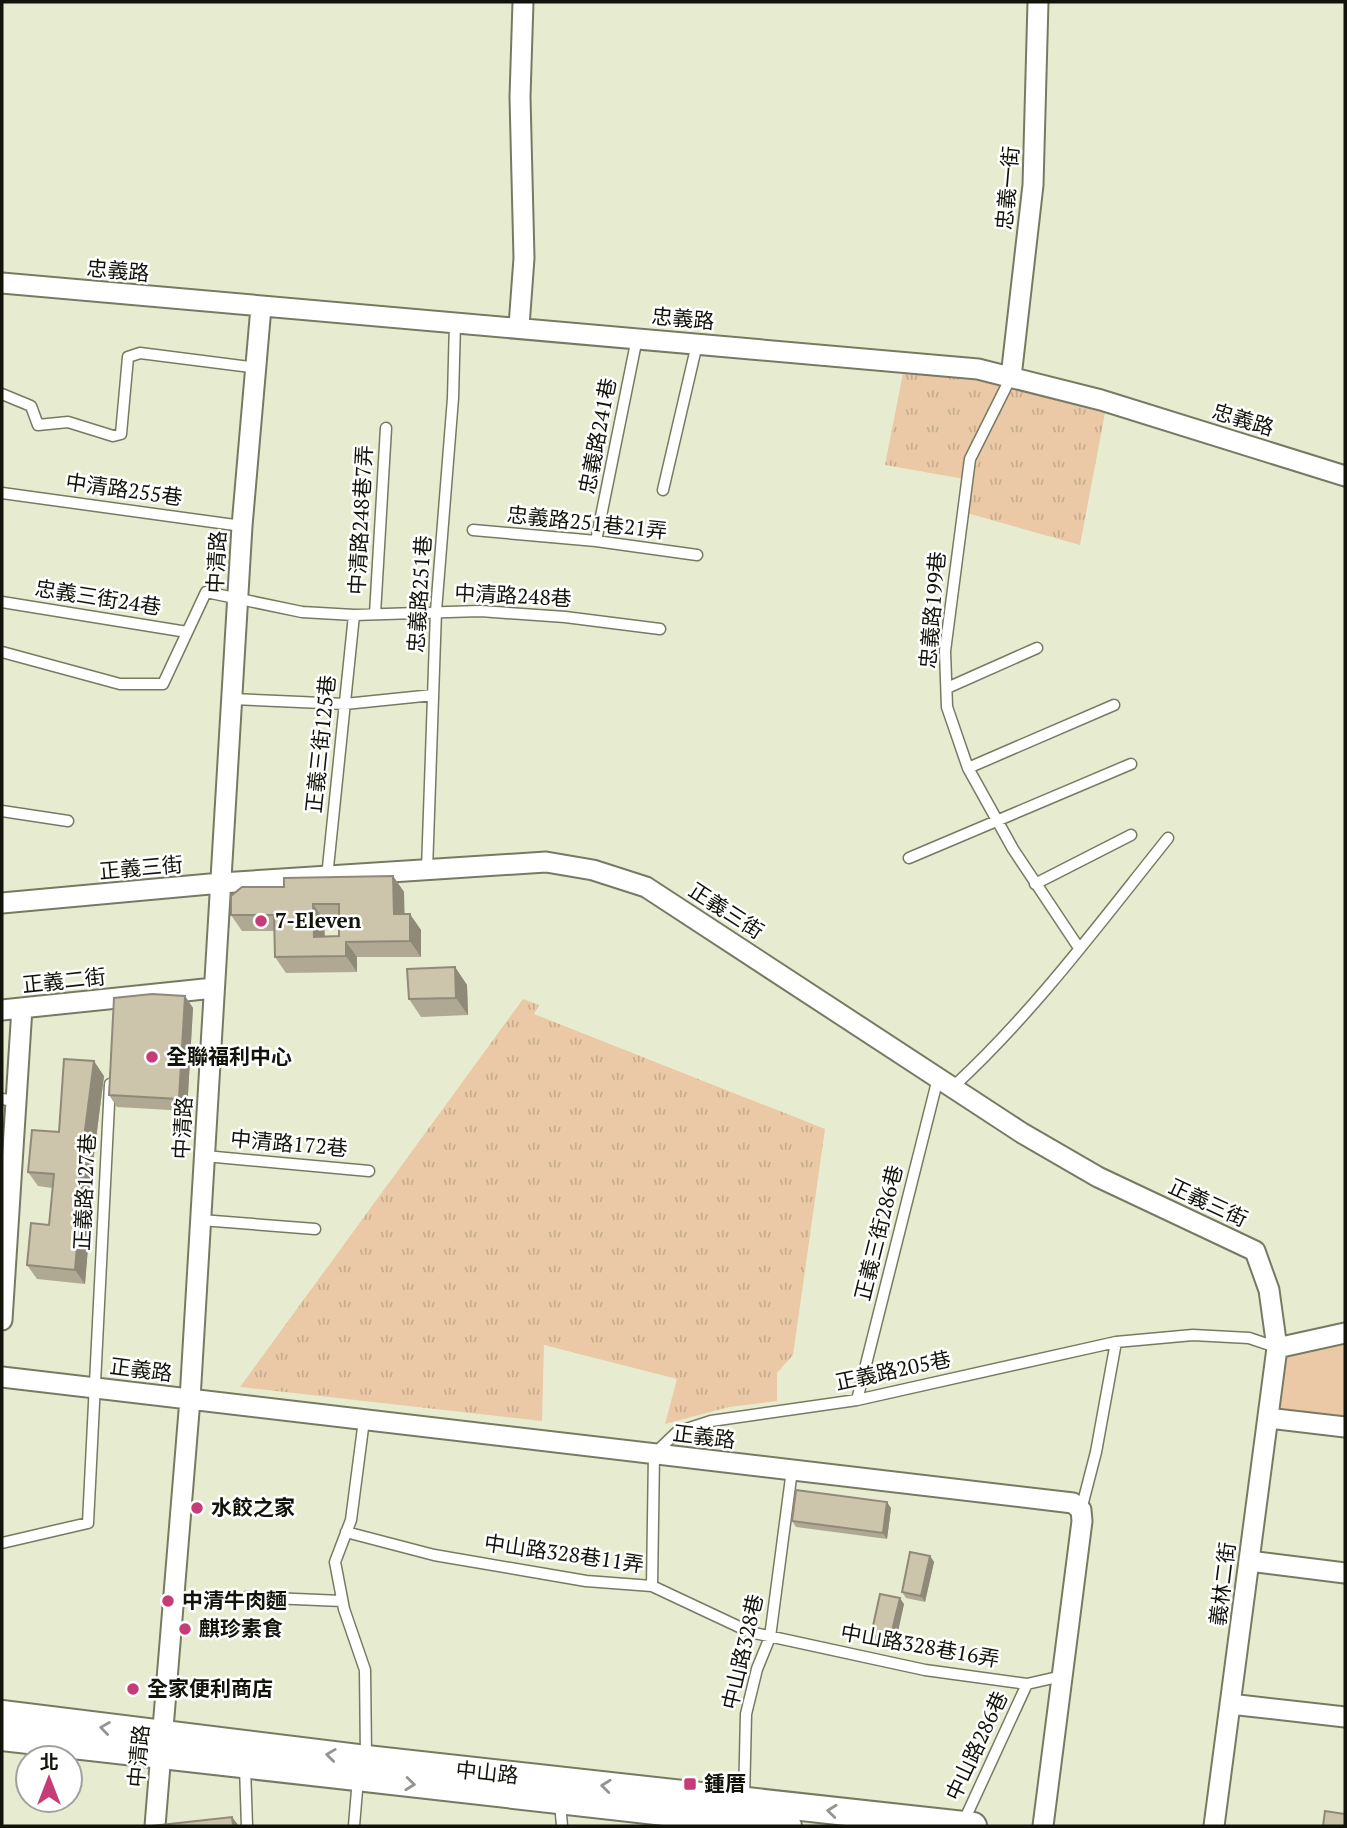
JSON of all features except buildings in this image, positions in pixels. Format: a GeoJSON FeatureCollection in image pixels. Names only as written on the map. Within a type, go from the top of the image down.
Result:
{"type":"FeatureCollection","features":[{"type":"Feature","properties":{"kind":"main road","name":"中山路"},"geometry":{"type":"LineString","coordinates":[[2,1714],[162,1745],[245,1765],[362,1768],[560,1800],[788,1826]]}},
{"type":"Feature","properties":{"kind":"main road","name":"中山路"},"geometry":{"type":"LineString","coordinates":[[2,1737],[162,1745],[362,1768],[744,1802],[967,1826]]}},
{"type":"Feature","properties":{"kind":"street"},"geometry":{"type":"LineString","coordinates":[[519,326],[524,258],[520,97],[523,2]]}},
{"type":"Feature","properties":{"kind":"street","name":"忠義一街"},"geometry":{"type":"LineString","coordinates":[[1012,377],[1032,193],[1038,2]]}},
{"type":"Feature","properties":{"kind":"street","name":"忠義路"},"geometry":{"type":"LineString","coordinates":[[2,283],[261,307],[519,326],[970,368],[1101,400],[1345,476]]}},
{"type":"Feature","properties":{"kind":"street","name":"中清路"},"geometry":{"type":"LineString","coordinates":[[155,1826],[190,1399],[237,600],[261,307]]}},
{"type":"Feature","properties":{"kind":"street","name":"正義三街"},"geometry":{"type":"LineString","coordinates":[[2,903],[221,883],[546,862],[593,870],[646,887],[1022,1133],[1098,1177],[1255,1251],[1269,1290],[1277,1348]]}},
{"type":"Feature","properties":{"kind":"street","name":"正義二街"},"geometry":{"type":"LineString","coordinates":[[2,1010],[114,1006],[214,988]]}},
{"type":"Feature","properties":{"kind":"street"},"geometry":{"type":"LineString","coordinates":[[2,1320],[9,1100],[22,1008]]}},
{"type":"Feature","properties":{"kind":"street"},"geometry":{"type":"LineString","coordinates":[[1277,1348],[1345,1333]]}},
{"type":"Feature","properties":{"kind":"street","name":"義林二街"},"geometry":{"type":"LineString","coordinates":[[1214,1826],[1277,1348]]}},
{"type":"Feature","properties":{"kind":"street","name":"正義路"},"geometry":{"type":"LineString","coordinates":[[2,1377],[1073,1503],[1082,1510]]}},
{"type":"Feature","properties":{"kind":"street"},"geometry":{"type":"LineString","coordinates":[[1268,1418],[1345,1427]]}},
{"type":"Feature","properties":{"kind":"street"},"geometry":{"type":"LineString","coordinates":[[1043,1826],[1082,1510]]}},
{"type":"Feature","properties":{"kind":"street"},"geometry":{"type":"LineString","coordinates":[[1249,1561],[1345,1573]]}},
{"type":"Feature","properties":{"kind":"street"},"geometry":{"type":"LineString","coordinates":[[1230,1704],[1345,1717]]}},
{"type":"Feature","properties":{"kind":"lane","name":"忠義路251巷"},"geometry":{"type":"LineString","coordinates":[[427,870],[436,611],[452,411],[455,321]]}},
{"type":"Feature","properties":{"kind":"lane","name":"忠義路241巷"},"geometry":{"type":"LineString","coordinates":[[596,541],[637,338]]}},
{"type":"Feature","properties":{"kind":"lane"},"geometry":{"type":"LineString","coordinates":[[663,490],[697,344]]}},
{"type":"Feature","properties":{"kind":"lane"},"geometry":{"type":"LineString","coordinates":[[2,394],[31,406],[38,425],[68,422],[113,436],[121,434],[128,358],[140,353],[258,368]]}},
{"type":"Feature","properties":{"kind":"lane","name":"忠義路199巷"},"geometry":{"type":"LineString","coordinates":[[1012,377],[970,458],[944,651],[947,707],[968,768],[1035,884],[1079,948]]}},
{"type":"Feature","properties":{"kind":"lane","name":"中清路248巷7弄"},"geometry":{"type":"LineString","coordinates":[[375,614],[386,428]]}},
{"type":"Feature","properties":{"kind":"lane","name":"中清路255巷"},"geometry":{"type":"LineString","coordinates":[[2,493],[242,526]]}},
{"type":"Feature","properties":{"kind":"lane","name":"忠義路251巷21弄"},"geometry":{"type":"LineString","coordinates":[[473,530],[596,541],[697,555]]}},
{"type":"Feature","properties":{"kind":"lane","name":"中清路248巷"},"geometry":{"type":"LineString","coordinates":[[187,632],[206,592],[302,612],[354,615],[480,611],[565,617],[660,629]]}},
{"type":"Feature","properties":{"kind":"lane","name":"忠義三街24巷"},"geometry":{"type":"LineString","coordinates":[[2,602],[187,632]]}},
{"type":"Feature","properties":{"kind":"lane","name":"正義三街125巷"},"geometry":{"type":"LineString","coordinates":[[327,877],[354,615]]}},
{"type":"Feature","properties":{"kind":"lane"},"geometry":{"type":"LineString","coordinates":[[2,652],[120,684],[163,684],[187,632]]}},
{"type":"Feature","properties":{"kind":"lane"},"geometry":{"type":"LineString","coordinates":[[947,688],[1037,648]]}},
{"type":"Feature","properties":{"kind":"lane"},"geometry":{"type":"LineString","coordinates":[[232,699],[345,704],[433,695]]}},
{"type":"Feature","properties":{"kind":"lane"},"geometry":{"type":"LineString","coordinates":[[968,768],[1114,705]]}},
{"type":"Feature","properties":{"kind":"lane"},"geometry":{"type":"LineString","coordinates":[[909,858],[1131,764]]}},
{"type":"Feature","properties":{"kind":"lane"},"geometry":{"type":"LineString","coordinates":[[2,811],[68,821]]}},
{"type":"Feature","properties":{"kind":"lane"},"geometry":{"type":"LineString","coordinates":[[1035,884],[1131,835]]}},
{"type":"Feature","properties":{"kind":"lane"},"geometry":{"type":"LineString","coordinates":[[946,1081],[1003,1041],[1070,964],[1079,948],[1168,838]]}},
{"type":"Feature","properties":{"kind":"lane","name":"正義路127巷"},"geometry":{"type":"LineString","coordinates":[[2,1543],[88,1523],[111,1069]]}},
{"type":"Feature","properties":{"kind":"lane","name":"正義三街286巷"},"geometry":{"type":"LineString","coordinates":[[857,1400],[946,1081]]}},
{"type":"Feature","properties":{"kind":"lane","name":"中清路172巷"},"geometry":{"type":"LineString","coordinates":[[205,1156],[369,1171]]}},
{"type":"Feature","properties":{"kind":"lane"},"geometry":{"type":"LineString","coordinates":[[201,1220],[315,1229]]}},
{"type":"Feature","properties":{"kind":"lane","name":"正義路205巷"},"geometry":{"type":"LineString","coordinates":[[654,1454],[677,1432],[711,1421],[857,1400],[1116,1342],[1192,1335],[1249,1339],[1277,1348]]}},
{"type":"Feature","properties":{"kind":"lane"},"geometry":{"type":"LineString","coordinates":[[1082,1510],[1096,1452],[1116,1342]]}},
{"type":"Feature","properties":{"kind":"lane"},"geometry":{"type":"LineString","coordinates":[[354,1826],[362,1768],[365,1670],[342,1601],[335,1562],[351,1520],[364,1420]]}},
{"type":"Feature","properties":{"kind":"lane"},"geometry":{"type":"LineString","coordinates":[[652,1586],[654,1454]]}},
{"type":"Feature","properties":{"kind":"lane","name":"中山路328巷"},"geometry":{"type":"LineString","coordinates":[[744,1802],[746,1714],[757,1669],[770,1637],[792,1470]]}},
{"type":"Feature","properties":{"kind":"lane","name":"中山路328巷11弄"},"geometry":{"type":"LineString","coordinates":[[346,1532],[448,1557],[586,1581],[652,1586],[750,1632],[770,1637]]}},
{"type":"Feature","properties":{"kind":"lane"},"geometry":{"type":"LineString","coordinates":[[246,1597],[342,1601]]}},
{"type":"Feature","properties":{"kind":"lane","name":"中山路328巷16弄"},"geometry":{"type":"LineString","coordinates":[[770,1637],[926,1670],[1027,1684],[1062,1676]]}},
{"type":"Feature","properties":{"kind":"lane","name":"中山路286巷"},"geometry":{"type":"LineString","coordinates":[[967,1826],[1027,1684]]}},
{"type":"Feature","properties":{"kind":"lane"},"geometry":{"type":"LineString","coordinates":[[245,1765],[247,1826]]}},
{"type":"Feature","properties":{"kind":"lane"},"geometry":{"type":"LineString","coordinates":[[560,1800],[562,1826]]}},
{"type":"Feature","properties":{"kind":"green space"},"geometry":{"type":"Polygon","coordinates":[[[904,368],[1009,386],[1105,413],[1080,545],[967,513],[970,480],[885,465],[904,368]]]}},
{"type":"Feature","properties":{"kind":"green space"},"geometry":{"type":"Polygon","coordinates":[[[523,999],[539,1005],[534,1014],[825,1129],[793,1355],[777,1373],[777,1401],[729,1407],[665,1424],[677,1379],[544,1345],[542,1421],[240,1387],[523,999]]]}},
{"type":"Feature","properties":{"kind":"green space"},"geometry":{"type":"Polygon","coordinates":[[[1345,1333],[1345,1427],[1268,1418],[1277,1348],[1345,1333]]]}},
{"type":"Feature","properties":{"kind":"place","name":"7-Eleven"},"geometry":{"type":"Point","coordinates":[261,921]}},
{"type":"Feature","properties":{"kind":"place","name":"全聯福利中心"},"geometry":{"type":"Point","coordinates":[152,1057]}},
{"type":"Feature","properties":{"kind":"place","name":"水餃之家"},"geometry":{"type":"Point","coordinates":[197,1508]}},
{"type":"Feature","properties":{"kind":"place","name":"中清牛肉麵"},"geometry":{"type":"Point","coordinates":[168,1601]}},
{"type":"Feature","properties":{"kind":"place","name":"麒珍素食"},"geometry":{"type":"Point","coordinates":[185,1629]}},
{"type":"Feature","properties":{"kind":"place","name":"全家便利商店"},"geometry":{"type":"Point","coordinates":[133,1689]}},
{"type":"Feature","properties":{"kind":"place","name":"鍾厝"},"geometry":{"type":"Point","coordinates":[690,1784]}}]}
